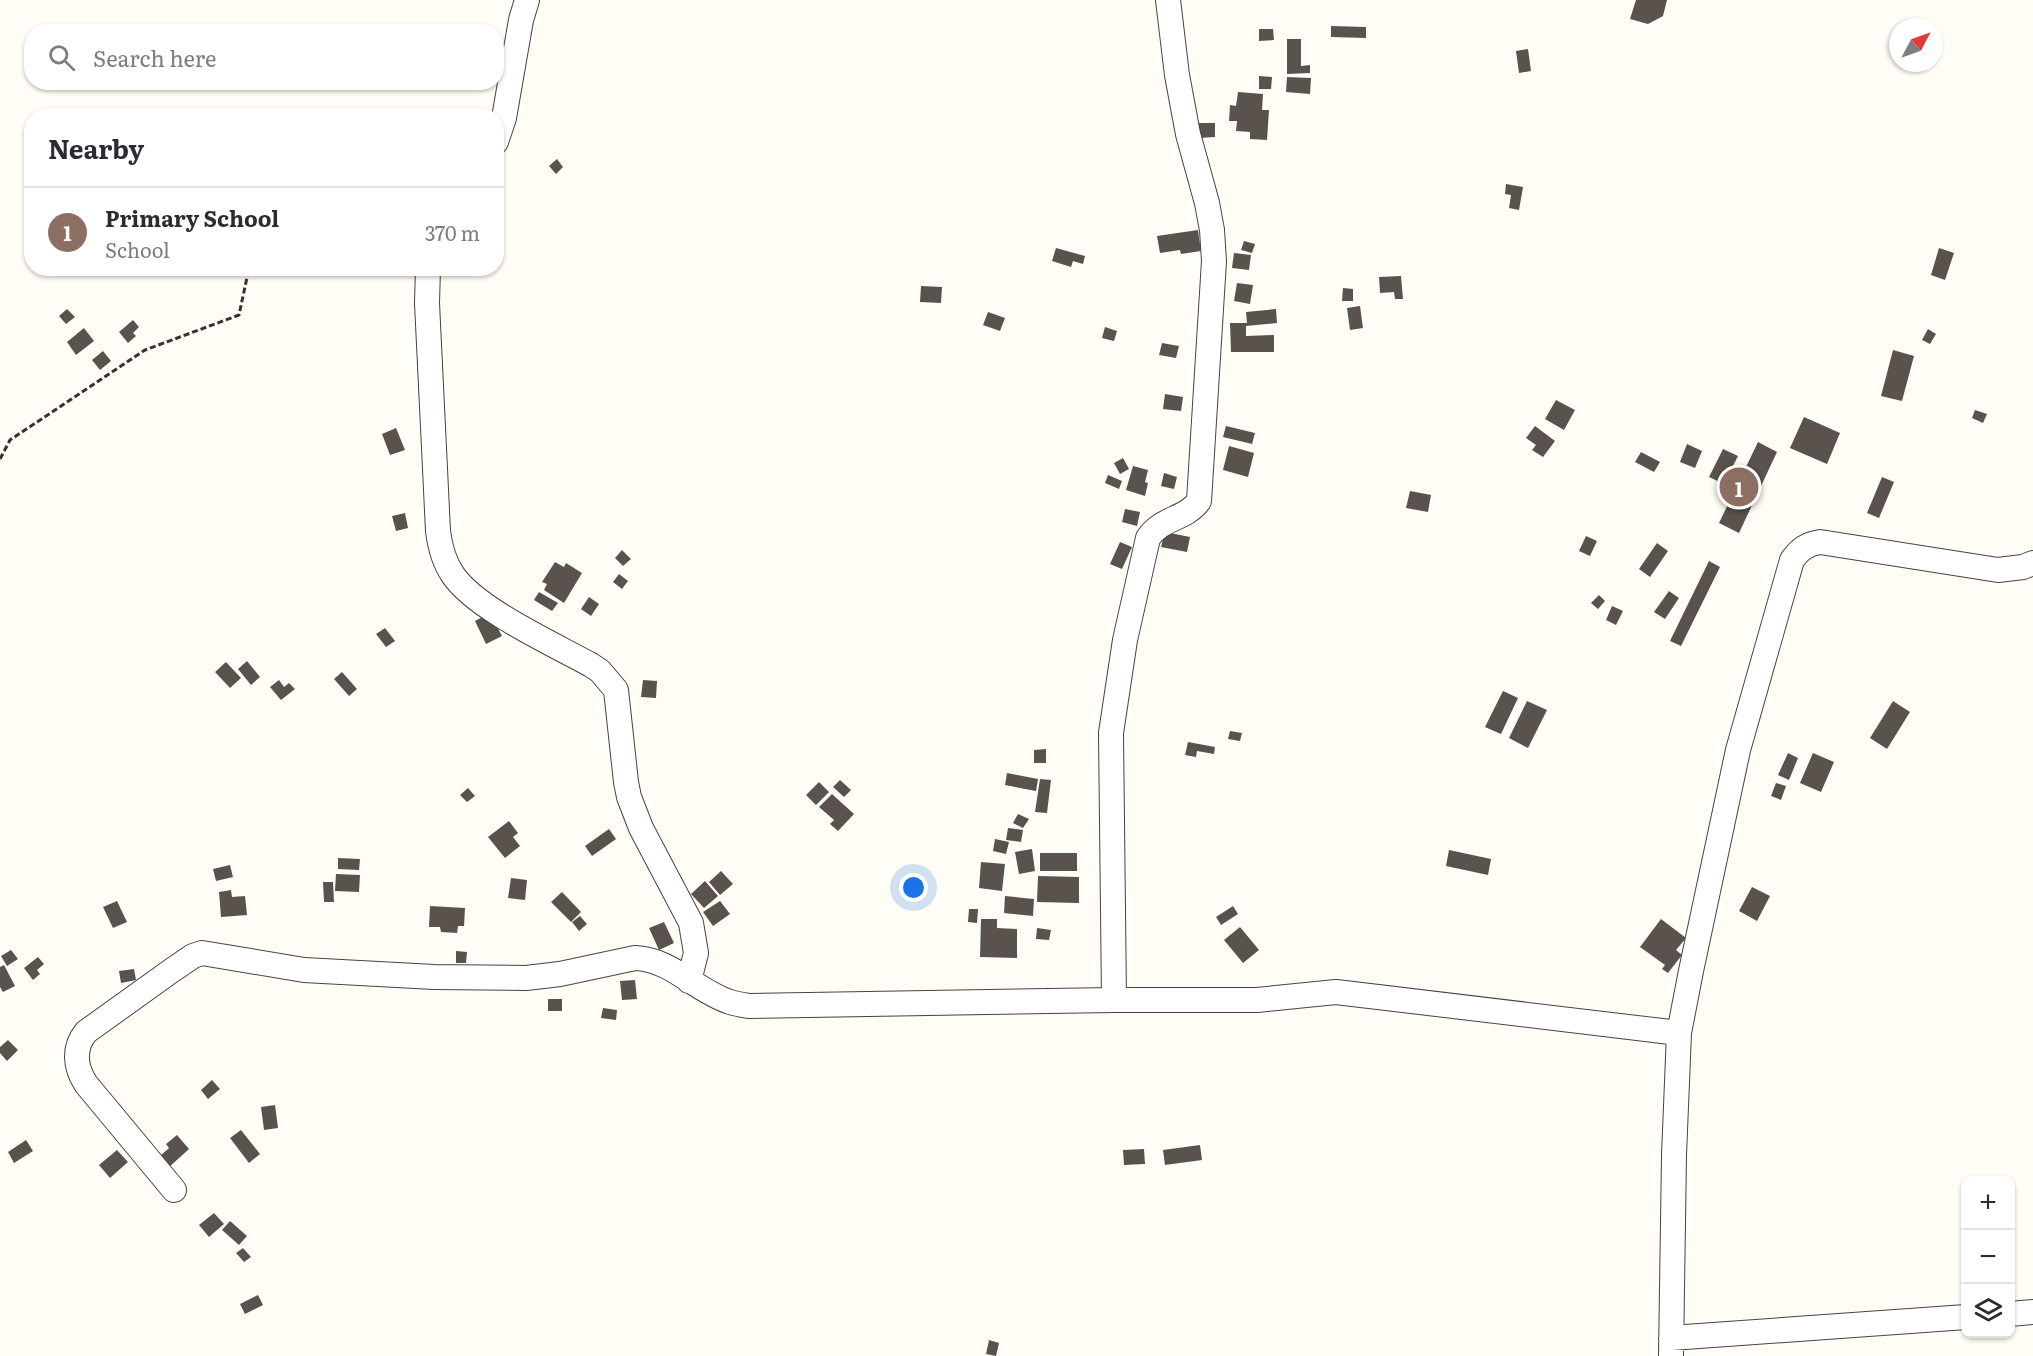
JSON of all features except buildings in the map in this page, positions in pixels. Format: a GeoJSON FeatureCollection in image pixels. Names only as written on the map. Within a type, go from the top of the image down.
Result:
{"type":"FeatureCollection","features":[{"type":"Feature","properties":{"kind":"street"},"geometry":{"type":"LineString","coordinates":[[504,118],[521,20],[527,0]]}},
{"type":"Feature","properties":{"kind":"street"},"geometry":{"type":"LineString","coordinates":[[1114,1000],[1113,719],[1125,640],[1148,538],[1154,529],[1186,513],[1198,501],[1213,273],[1212,230],[1188,134],[1177,75],[1168,0]]}},
{"type":"Feature","properties":{"kind":"street"},"geometry":{"type":"LineString","coordinates":[[428,276],[427,303],[438,531],[445,560],[462,586],[477,598],[496,612],[591,665],[600,671],[616,690],[629,797],[641,828],[684,907],[696,943],[695,961],[689,981]]}},
{"type":"Feature","properties":{"kind":"street"},"geometry":{"type":"LineString","coordinates":[[1961,1317],[1671,1347],[1674,1155],[1680,1033],[1738,750],[1792,560],[1809,544],[1820,542],[1998,570],[2023,567],[2033,563]]}},
{"type":"Feature","properties":{"kind":"street"},"geometry":{"type":"LineString","coordinates":[[174,1190],[86,1084],[78,1068],[76,1049],[86,1032],[193,956],[201,953],[304,970],[434,977],[526,978],[560,974],[635,958],[647,958],[661,963],[729,1002],[749,1006],[1257,1000],[1336,992],[1680,1033]]}},
{"type":"Feature","properties":{"kind":"street"},"geometry":{"type":"LineString","coordinates":[[2015,1314],[2033,1312]]}},
{"type":"Feature","properties":{"kind":"path"},"geometry":{"type":"LineString","coordinates":[[0,459],[10,440],[145,350],[239,315],[247,276]]}},
{"type":"Feature","properties":{"kind":"place","name":"Primary School"},"geometry":{"type":"Point","coordinates":[1739,487]}}]}
